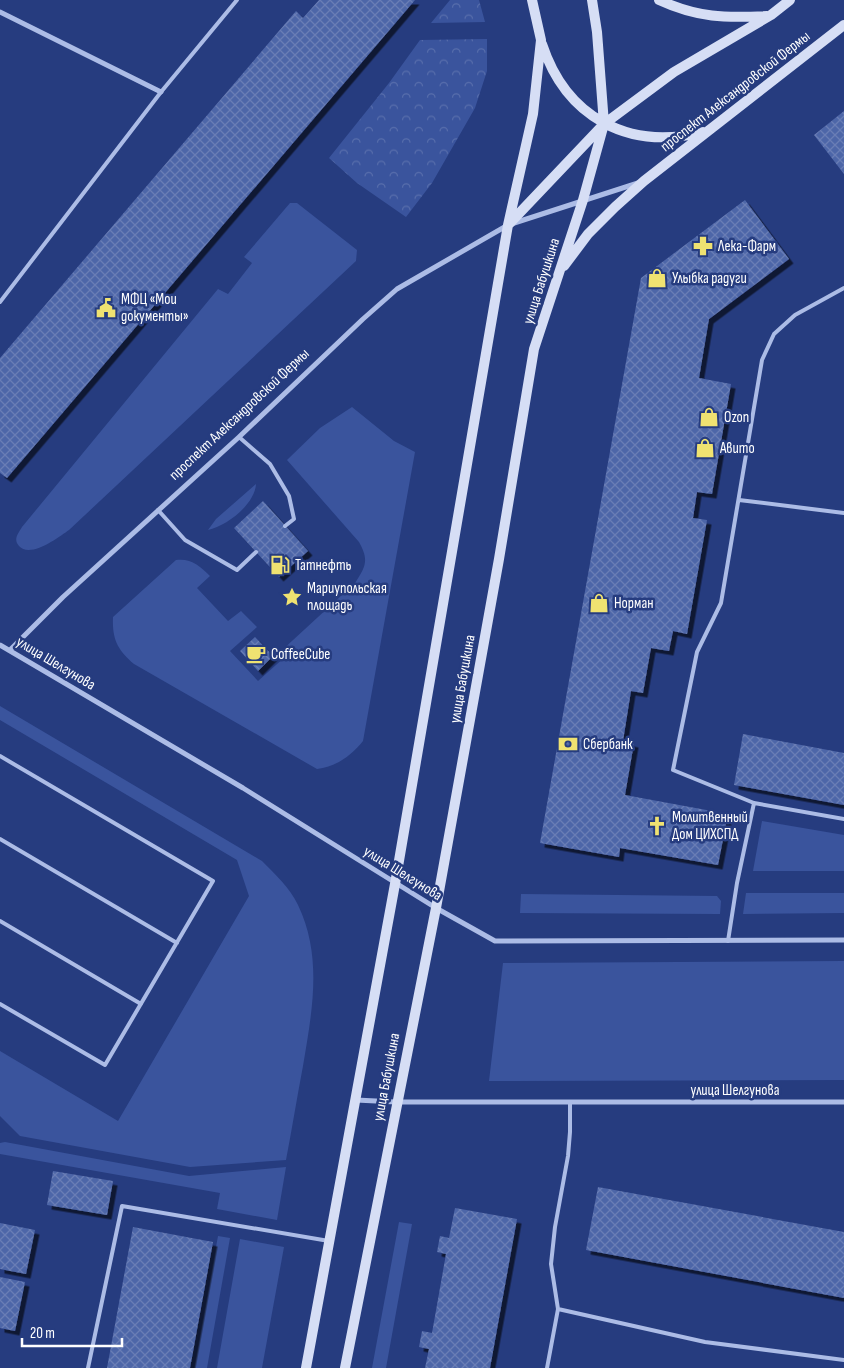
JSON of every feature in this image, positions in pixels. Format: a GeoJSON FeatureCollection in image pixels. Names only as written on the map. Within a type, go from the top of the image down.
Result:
{"type":"FeatureCollection","features":[{"type":"Feature","properties":{"kind":"main road","name":"улица Бабушкина"},"geometry":{"type":"LineString","coordinates":[[306,1368],[396,884],[508,225],[533,114],[541,40],[532,0]]}},
{"type":"Feature","properties":{"kind":"main road","name":"улица Бабушкина"},"geometry":{"type":"LineString","coordinates":[[346,1368],[396,1102],[436,908],[534,349],[584,200],[604,124],[597,32],[592,0]]}},
{"type":"Feature","properties":{"kind":"main road"},"geometry":{"type":"LineString","coordinates":[[659,0],[706,16],[731,18],[771,15]]}},
{"type":"Feature","properties":{"kind":"main road","name":"проспект Александровской Фермы"},"geometry":{"type":"LineString","coordinates":[[508,225],[604,124],[674,72],[771,15],[790,0]]}},
{"type":"Feature","properties":{"kind":"main road","name":"проспект Александровской Фермы"},"geometry":{"type":"LineString","coordinates":[[558,275],[588,234],[644,181],[844,25]]}},
{"type":"Feature","properties":{"kind":"main road"},"geometry":{"type":"LineString","coordinates":[[541,40],[546,56],[562,86],[573,99],[604,124],[640,135],[657,137],[691,135],[708,131]]}},
{"type":"Feature","properties":{"kind":"street"},"geometry":{"type":"LineString","coordinates":[[0,12],[161,92]]}},
{"type":"Feature","properties":{"kind":"street","name":"проспект Александровской Фермы"},"geometry":{"type":"LineString","coordinates":[[10,650],[63,597],[239,437],[397,289],[508,225],[644,181]]}},
{"type":"Feature","properties":{"kind":"street","name":"улица Шелгунова"},"geometry":{"type":"LineString","coordinates":[[0,645],[243,788],[323,836],[396,884],[495,941],[844,940]]}},
{"type":"Feature","properties":{"kind":"street","name":"улица Шелгунова"},"geometry":{"type":"LineString","coordinates":[[356,1100],[570,1103],[844,1102]]}},
{"type":"Feature","properties":{"kind":"lane"},"geometry":{"type":"LineString","coordinates":[[0,302],[161,92],[237,0]]}},
{"type":"Feature","properties":{"kind":"lane"},"geometry":{"type":"LineString","coordinates":[[844,288],[795,316],[774,334],[762,360],[721,604],[697,652],[673,770],[754,802],[844,819]]}},
{"type":"Feature","properties":{"kind":"lane"},"geometry":{"type":"LineString","coordinates":[[239,437],[270,464],[289,496],[294,519],[285,526]]}},
{"type":"Feature","properties":{"kind":"lane"},"geometry":{"type":"LineString","coordinates":[[738,500],[844,513]]}},
{"type":"Feature","properties":{"kind":"lane"},"geometry":{"type":"LineString","coordinates":[[158,510],[185,540],[237,570],[256,552]]}},
{"type":"Feature","properties":{"kind":"lane"},"geometry":{"type":"LineString","coordinates":[[0,756],[213,881],[105,1065],[0,1004]]}},
{"type":"Feature","properties":{"kind":"lane"},"geometry":{"type":"LineString","coordinates":[[728,941],[736,883],[754,802]]}},
{"type":"Feature","properties":{"kind":"lane"},"geometry":{"type":"LineString","coordinates":[[0,839],[177,942]]}},
{"type":"Feature","properties":{"kind":"lane"},"geometry":{"type":"LineString","coordinates":[[0,921],[141,1004]]}},
{"type":"Feature","properties":{"kind":"lane"},"geometry":{"type":"LineString","coordinates":[[547,1368],[558,1309],[551,1264],[555,1227],[568,1156],[570,1103]]}},
{"type":"Feature","properties":{"kind":"lane"},"geometry":{"type":"LineString","coordinates":[[88,1368],[122,1206],[329,1241]]}},
{"type":"Feature","properties":{"kind":"lane"},"geometry":{"type":"LineString","coordinates":[[558,1309],[706,1342],[844,1360]]}},
{"type":"Feature","properties":{"kind":"green space"},"geometry":{"type":"Polygon","coordinates":[[[450,0],[479,0],[485,22],[431,23],[450,0]]]}},
{"type":"Feature","properties":{"kind":"green space"},"geometry":{"type":"Polygon","coordinates":[[[487,39],[487,71],[475,108],[432,183],[406,217],[357,183],[329,158],[389,83],[420,40],[487,39]]]}},
{"type":"Feature","properties":{"kind":"green space"},"geometry":{"type":"Polygon","coordinates":[[[290,203],[297,203],[357,250],[356,261],[69,530],[44,546],[30,550],[19,546],[16,539],[22,527],[218,289],[228,294],[252,263],[244,257],[290,203]]]}},
{"type":"Feature","properties":{"kind":"green space"},"geometry":{"type":"Polygon","coordinates":[[[352,407],[394,441],[415,452],[363,741],[343,760],[331,766],[317,769],[134,664],[117,644],[113,617],[176,560],[191,562],[199,566],[210,576],[197,588],[228,621],[241,611],[257,627],[230,651],[258,681],[285,657],[280,652],[355,583],[364,567],[365,558],[359,542],[287,460],[320,428],[352,407]]]}},
{"type":"Feature","properties":{"kind":"green space"},"geometry":{"type":"Polygon","coordinates":[[[256,484],[251,499],[239,513],[223,524],[208,530],[216,519],[256,484]]]}},
{"type":"Feature","properties":{"kind":"green space"},"geometry":{"type":"Polygon","coordinates":[[[0,706],[262,861],[295,899],[306,925],[311,944],[313,985],[306,1046],[286,1160],[190,1167],[20,1136],[0,1116],[0,1051],[118,1121],[249,896],[237,860],[0,720],[0,706]]]}},
{"type":"Feature","properties":{"kind":"green space"},"geometry":{"type":"Polygon","coordinates":[[[762,821],[844,835],[844,871],[753,871],[762,821]]]}},
{"type":"Feature","properties":{"kind":"green space"},"geometry":{"type":"Polygon","coordinates":[[[746,893],[844,893],[844,913],[743,914],[746,893]]]}},
{"type":"Feature","properties":{"kind":"green space"},"geometry":{"type":"Polygon","coordinates":[[[521,894],[717,896],[721,901],[720,914],[520,913],[521,894]]]}},
{"type":"Feature","properties":{"kind":"green space"},"geometry":{"type":"Polygon","coordinates":[[[844,961],[844,1080],[489,1081],[503,963],[844,961]]]}},
{"type":"Feature","properties":{"kind":"green space"},"geometry":{"type":"Polygon","coordinates":[[[5,1142],[189,1176],[286,1167],[277,1220],[217,1209],[220,1193],[0,1154],[0,1143],[5,1142]]]}},
{"type":"Feature","properties":{"kind":"green space"},"geometry":{"type":"Polygon","coordinates":[[[399,1222],[412,1224],[386,1368],[372,1368],[399,1222]]]}},
{"type":"Feature","properties":{"kind":"green space"},"geometry":{"type":"Polygon","coordinates":[[[218,1236],[230,1238],[207,1368],[194,1368],[218,1236]]]}},
{"type":"Feature","properties":{"kind":"green space"},"geometry":{"type":"Polygon","coordinates":[[[240,1239],[284,1247],[262,1368],[217,1368],[240,1239]]]}},
{"type":"Feature","properties":{"kind":"building"},"geometry":{"type":"Polygon","coordinates":[[[319,0],[415,0],[7,478],[0,473],[0,358],[296,11],[303,18],[319,0]]]}},
{"type":"Feature","properties":{"kind":"building"},"geometry":{"type":"Polygon","coordinates":[[[844,111],[844,174],[814,135],[844,111]]]}},
{"type":"Feature","properties":{"kind":"building"},"geometry":{"type":"Polygon","coordinates":[[[745,200],[789,259],[709,319],[699,378],[731,384],[712,494],[697,492],[693,518],[707,520],[687,634],[673,631],[669,651],[651,648],[643,693],[631,691],[623,741],[634,743],[625,795],[728,814],[718,865],[620,848],[619,857],[540,843],[641,278],[745,200]]]}},
{"type":"Feature","properties":{"kind":"building"},"geometry":{"type":"Polygon","coordinates":[[[263,501],[308,551],[279,577],[234,528],[263,501]]]}},
{"type":"Feature","properties":{"kind":"building","name":"CoffeeCube"},"geometry":{"type":"Polygon","coordinates":[[[255,637],[273,656],[258,671],[240,651],[255,637]]]}},
{"type":"Feature","properties":{"kind":"building"},"geometry":{"type":"Polygon","coordinates":[[[743,734],[844,753],[844,805],[734,785],[743,734]]]}},
{"type":"Feature","properties":{"kind":"building"},"geometry":{"type":"Polygon","coordinates":[[[53,1171],[113,1181],[107,1215],[47,1205],[53,1171]]]}},
{"type":"Feature","properties":{"kind":"building"},"geometry":{"type":"Polygon","coordinates":[[[598,1187],[844,1232],[844,1298],[586,1250],[598,1187]]]}},
{"type":"Feature","properties":{"kind":"building"},"geometry":{"type":"Polygon","coordinates":[[[455,1208],[517,1219],[490,1368],[425,1368],[429,1349],[419,1347],[422,1331],[432,1333],[446,1254],[437,1252],[440,1236],[449,1238],[455,1208]]]}},
{"type":"Feature","properties":{"kind":"building"},"geometry":{"type":"Polygon","coordinates":[[[0,1223],[35,1230],[26,1274],[0,1269],[0,1223]]]}},
{"type":"Feature","properties":{"kind":"building"},"geometry":{"type":"Polygon","coordinates":[[[133,1227],[213,1242],[190,1368],[107,1368],[133,1227]]]}},
{"type":"Feature","properties":{"kind":"building"},"geometry":{"type":"Polygon","coordinates":[[[0,1277],[25,1282],[15,1331],[0,1328],[0,1277]]]}},
{"type":"Feature","properties":{"kind":"place","name":"Лека-Фарм"},"geometry":{"type":"Point","coordinates":[703,246]}},
{"type":"Feature","properties":{"kind":"place","name":"Улыбка радуги"},"geometry":{"type":"Point","coordinates":[657,278]}},
{"type":"Feature","properties":{"kind":"place","name":"МФЦ «Мои документы»"},"geometry":{"type":"Point","coordinates":[106,308]}},
{"type":"Feature","properties":{"kind":"place","name":"Ozon"},"geometry":{"type":"Point","coordinates":[709,417]}},
{"type":"Feature","properties":{"kind":"place","name":"Авито"},"geometry":{"type":"Point","coordinates":[705,448]}},
{"type":"Feature","properties":{"kind":"place","name":"Татнефть"},"geometry":{"type":"Point","coordinates":[280,565]}},
{"type":"Feature","properties":{"kind":"place","name":"Мариупольская площадь"},"geometry":{"type":"Point","coordinates":[292,597]}},
{"type":"Feature","properties":{"kind":"place","name":"Норман"},"geometry":{"type":"Point","coordinates":[599,603]}},
{"type":"Feature","properties":{"kind":"place","name":"CoffeeCube"},"geometry":{"type":"Point","coordinates":[256,654]}},
{"type":"Feature","properties":{"kind":"place","name":"Сбербанк"},"geometry":{"type":"Point","coordinates":[568,744]}},
{"type":"Feature","properties":{"kind":"place","name":"Молитвенный Дом ЦИХСПД"},"geometry":{"type":"Point","coordinates":[657,826]}}]}
